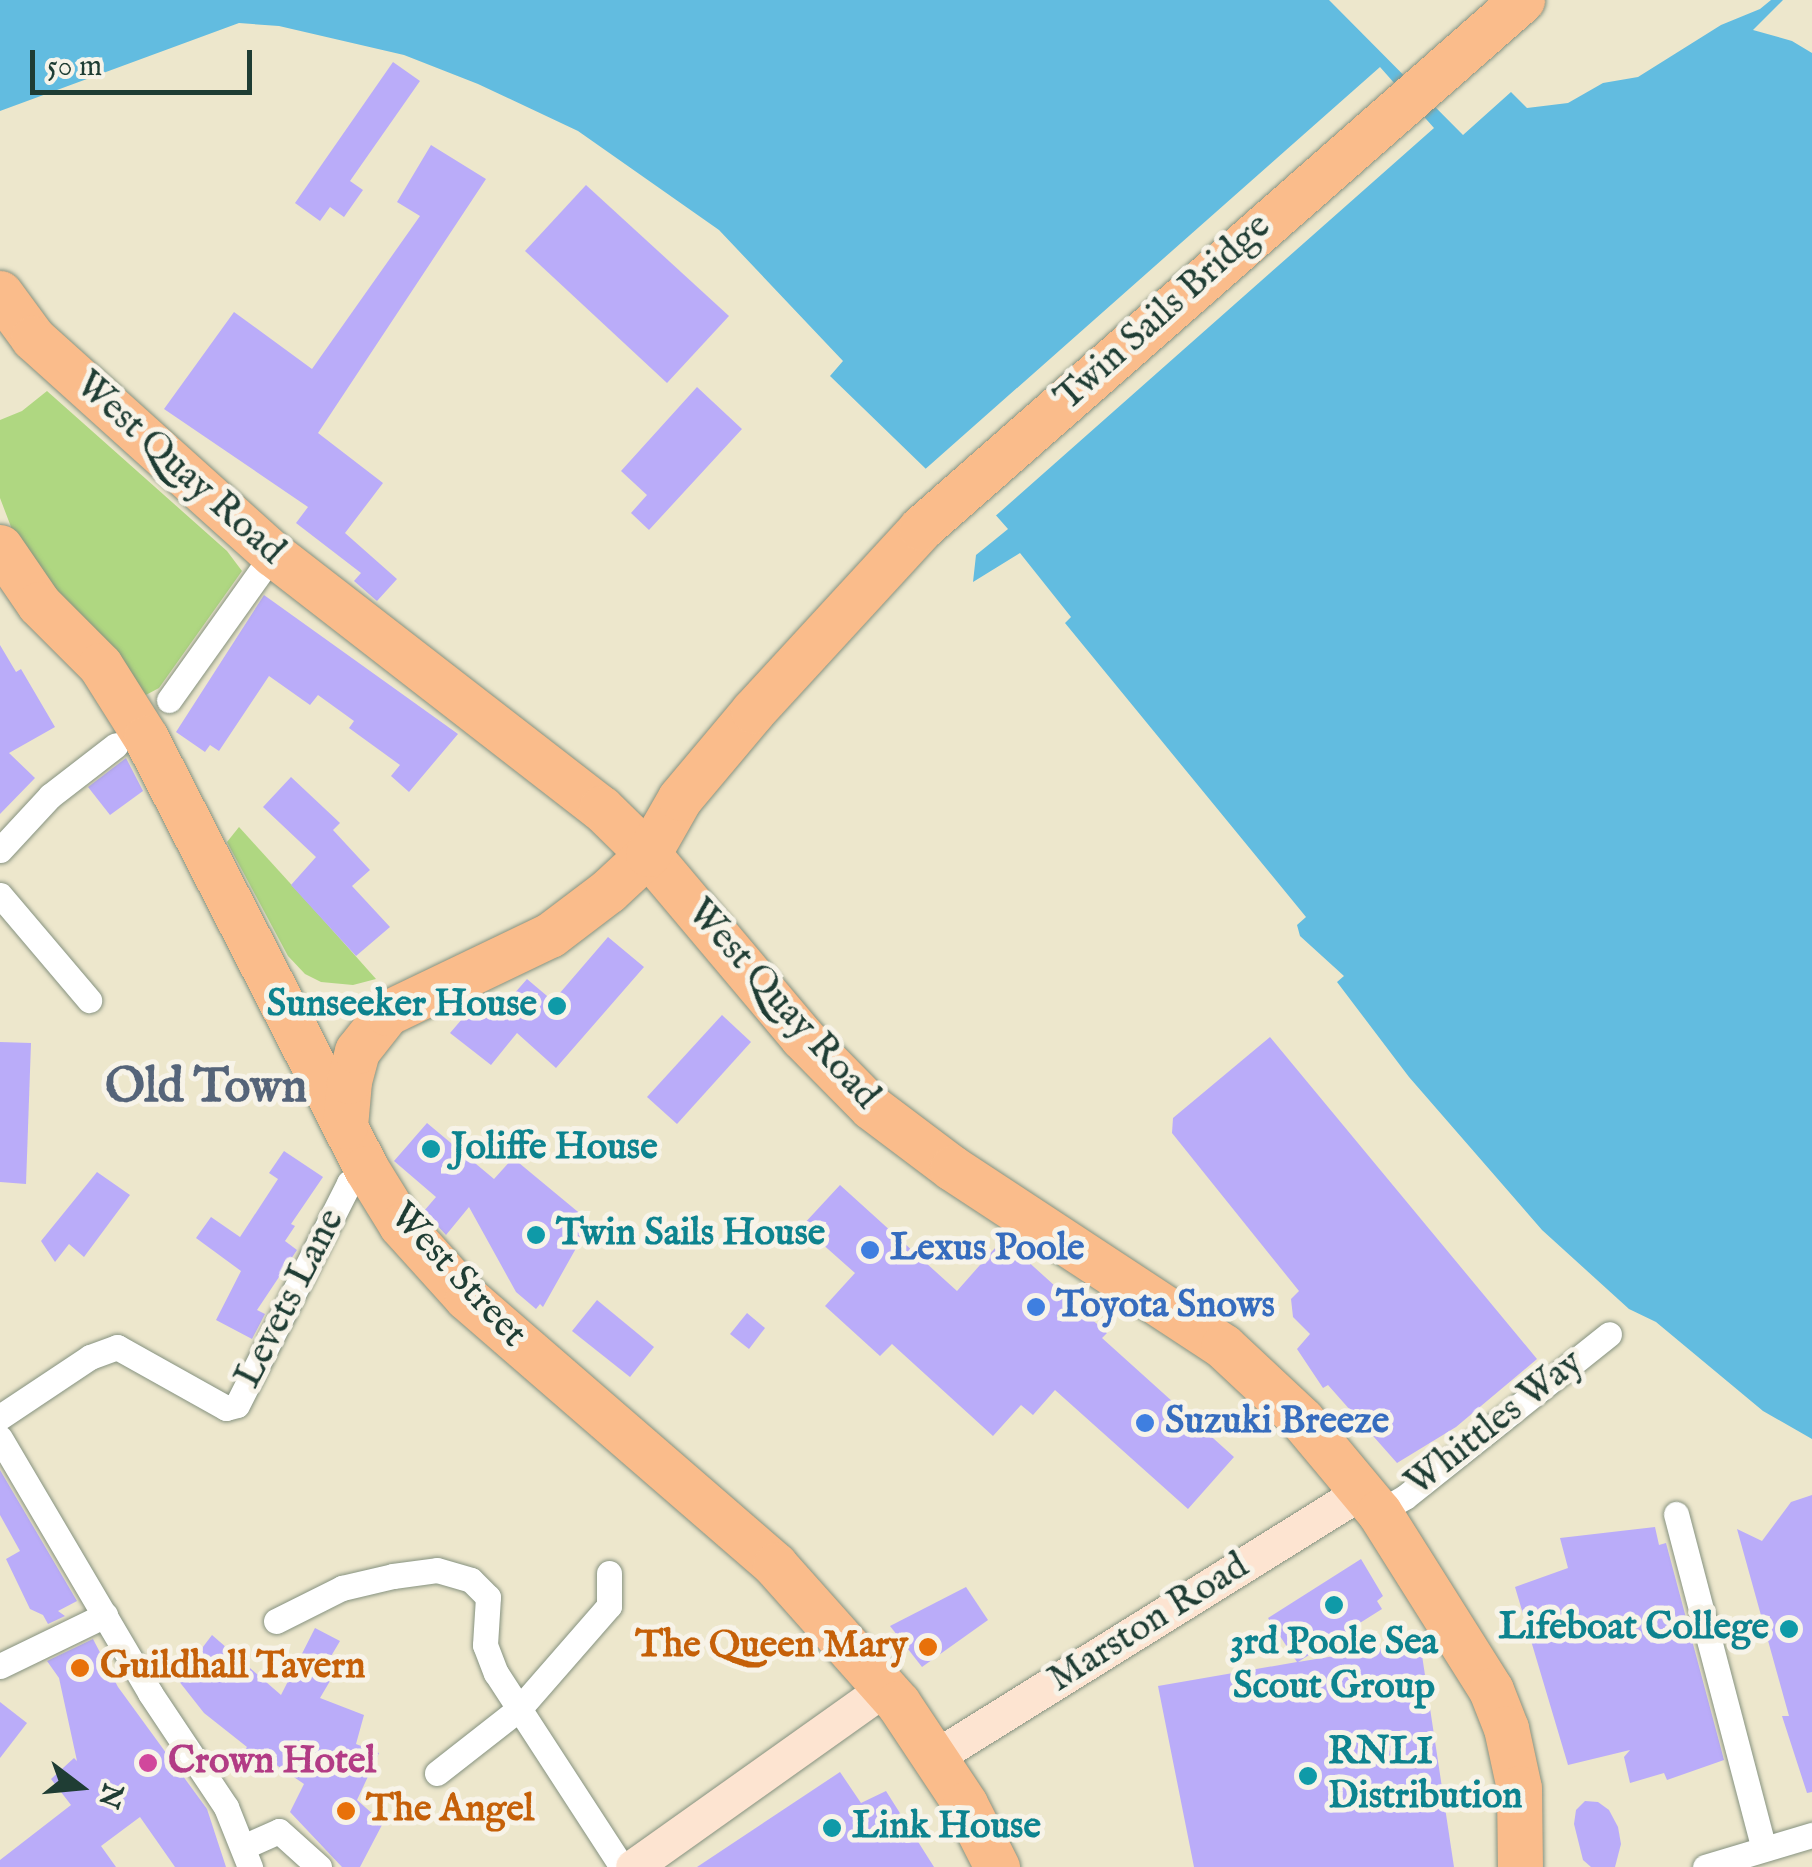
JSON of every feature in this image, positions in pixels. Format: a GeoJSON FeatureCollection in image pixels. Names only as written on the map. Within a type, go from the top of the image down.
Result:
{"type":"FeatureCollection","features":[{"type":"Feature","properties":{"kind":"highway","name":"Twin Sails Bridge"},"geometry":{"type":"LineString","coordinates":[[648,854],[680,798],[704,768],[920,528],[1522,0]]}},
{"type":"Feature","properties":{"kind":"highway","name":"West Quay Road"},"geometry":{"type":"LineString","coordinates":[[8,316],[273,554],[544,762],[648,854],[802,1037],[872,1107],[952,1168],[1223,1346],[1302,1420],[1371,1501],[1462,1637],[1491,1690],[1506,1728],[1519,1788],[1520,1867]]}},
{"type":"Feature","properties":{"kind":"highway","name":"West Street"},"geometry":{"type":"LineString","coordinates":[[0,547],[38,604],[100,665],[146,738],[366,1168],[402,1225],[466,1298],[775,1565],[885,1688],[935,1756],[997,1867]]}},
{"type":"Feature","properties":{"kind":"highway"},"geometry":{"type":"LineString","coordinates":[[345,1126],[349,1081],[358,1051],[387,1013],[550,935],[648,854]]}},
{"type":"Feature","properties":{"kind":"street"},"geometry":{"type":"LineString","coordinates":[[169,700],[273,554]]}},
{"type":"Feature","properties":{"kind":"street"},"geometry":{"type":"LineString","coordinates":[[0,850],[50,796],[116,745]]}},
{"type":"Feature","properties":{"kind":"street"},"geometry":{"type":"LineString","coordinates":[[0,895],[89,1000]]}},
{"type":"Feature","properties":{"kind":"street","name":"Levets Lane"},"geometry":{"type":"LineString","coordinates":[[0,1418],[90,1357],[117,1346],[142,1356],[226,1408],[238,1405],[349,1183],[366,1168]]}},
{"type":"Feature","properties":{"kind":"street","name":"Whittles Way"},"geometry":{"type":"LineString","coordinates":[[1371,1501],[1405,1496],[1609,1334]]}},
{"type":"Feature","properties":{"kind":"street"},"geometry":{"type":"LineString","coordinates":[[0,1438],[226,1807],[247,1857],[279,1831],[320,1867]]}},
{"type":"Feature","properties":{"kind":"street","name":"Marston Road"},"geometry":{"type":"LineString","coordinates":[[935,1756],[1371,1501]]}},
{"type":"Feature","properties":{"kind":"street"},"geometry":{"type":"LineString","coordinates":[[1676,1514],[1764,1849]]}},
{"type":"Feature","properties":{"kind":"street"},"geometry":{"type":"LineString","coordinates":[[276,1621],[342,1588],[411,1572],[456,1572],[488,1597],[485,1645],[496,1674],[622,1867]]}},
{"type":"Feature","properties":{"kind":"street"},"geometry":{"type":"LineString","coordinates":[[436,1772],[519,1709],[610,1606],[608,1573]]}},
{"type":"Feature","properties":{"kind":"street"},"geometry":{"type":"LineString","coordinates":[[0,1666],[105,1615]]}},
{"type":"Feature","properties":{"kind":"street"},"geometry":{"type":"LineString","coordinates":[[634,1867],[885,1688]]}},
{"type":"Feature","properties":{"kind":"street"},"geometry":{"type":"LineString","coordinates":[[1705,1867],[1812,1834]]}},
{"type":"Feature","properties":{"kind":"green space"},"geometry":{"type":"Polygon","coordinates":[[[47,391],[227,551],[242,571],[159,688],[144,696],[51,595],[16,540],[0,498],[0,420],[22,411],[47,391]]]}},
{"type":"Feature","properties":{"kind":"green space"},"geometry":{"type":"Polygon","coordinates":[[[239,827],[376,979],[353,985],[321,982],[305,974],[288,956],[227,842],[239,827]]]}},
{"type":"Feature","properties":{"kind":"water"},"geometry":{"type":"Polygon","coordinates":[[[0,0],[1329,0],[1463,135],[1511,92],[1527,108],[1568,103],[1603,83],[1638,77],[1721,25],[1760,9],[1771,0],[1783,0],[1753,30],[1792,41],[1812,53],[1812,1439],[1763,1411],[1656,1322],[1629,1309],[1542,1230],[1409,1077],[1337,982],[1344,976],[1300,936],[1297,925],[1306,917],[1065,623],[1071,617],[1020,553],[973,582],[976,555],[1008,529],[949,462],[926,469],[830,376],[843,361],[719,230],[578,131],[478,84],[404,55],[279,26],[239,23],[0,111],[0,0]]]}},
{"type":"Feature","properties":{"kind":"pier"},"geometry":{"type":"Polygon","coordinates":[[[1380,67],[1434,128],[992,519],[947,468],[922,472],[1380,67]]]}},
{"type":"Feature","properties":{"kind":"building"},"geometry":{"type":"Polygon","coordinates":[[[393,62],[420,81],[350,181],[363,190],[344,217],[330,207],[320,221],[295,203],[393,62]]]}},
{"type":"Feature","properties":{"kind":"building"},"geometry":{"type":"Polygon","coordinates":[[[431,145],[486,179],[318,433],[383,483],[345,533],[397,579],[377,601],[354,581],[361,573],[296,523],[308,507],[164,409],[234,312],[312,369],[420,216],[397,202],[431,145]]]}},
{"type":"Feature","properties":{"kind":"building"},"geometry":{"type":"Polygon","coordinates":[[[586,185],[729,316],[667,383],[525,251],[586,185]]]}},
{"type":"Feature","properties":{"kind":"building"},"geometry":{"type":"Polygon","coordinates":[[[697,387],[742,429],[649,530],[631,513],[647,495],[621,471],[697,387]]]}},
{"type":"Feature","properties":{"kind":"building"},"geometry":{"type":"Polygon","coordinates":[[[264,595],[458,734],[409,792],[391,776],[400,765],[349,728],[354,721],[318,695],[310,705],[269,676],[219,751],[210,745],[205,752],[176,732],[264,595]]]}},
{"type":"Feature","properties":{"kind":"building"},"geometry":{"type":"Polygon","coordinates":[[[0,645],[16,672],[21,669],[55,727],[9,753],[35,778],[0,814],[0,645]]]}},
{"type":"Feature","properties":{"kind":"building"},"geometry":{"type":"Polygon","coordinates":[[[126,758],[143,791],[110,815],[88,787],[126,758]]]}},
{"type":"Feature","properties":{"kind":"building"},"geometry":{"type":"Polygon","coordinates":[[[291,777],[340,823],[333,830],[370,870],[352,886],[390,927],[356,956],[291,885],[316,857],[263,807],[291,777]]]}},
{"type":"Feature","properties":{"kind":"building","name":"Sunseeker House"},"geometry":{"type":"Polygon","coordinates":[[[608,937],[644,967],[556,1068],[517,1033],[491,1065],[450,1033],[481,997],[500,1010],[527,979],[553,1001],[608,937]]]}},
{"type":"Feature","properties":{"kind":"building"},"geometry":{"type":"Polygon","coordinates":[[[722,1015],[751,1042],[677,1124],[647,1097],[722,1015]]]}},
{"type":"Feature","properties":{"kind":"building"},"geometry":{"type":"Polygon","coordinates":[[[1270,1037],[1537,1359],[1456,1427],[1397,1463],[1328,1385],[1323,1388],[1297,1349],[1310,1334],[1293,1317],[1291,1299],[1299,1291],[1172,1133],[1173,1118],[1270,1037]]]}},
{"type":"Feature","properties":{"kind":"building"},"geometry":{"type":"Polygon","coordinates":[[[0,1042],[31,1043],[26,1184],[0,1182],[0,1042]]]}},
{"type":"Feature","properties":{"kind":"building","name":"Twin Sails House"},"geometry":{"type":"Polygon","coordinates":[[[427,1123],[494,1179],[513,1158],[595,1226],[579,1243],[543,1307],[540,1304],[536,1309],[516,1292],[469,1207],[446,1235],[424,1211],[436,1197],[394,1161],[427,1123]]]}},
{"type":"Feature","properties":{"kind":"building"},"geometry":{"type":"Polygon","coordinates":[[[284,1151],[323,1177],[291,1224],[295,1226],[285,1241],[297,1250],[257,1310],[265,1314],[252,1339],[216,1320],[241,1271],[196,1238],[211,1217],[240,1237],[278,1179],[269,1173],[284,1151]]]}},
{"type":"Feature","properties":{"kind":"building"},"geometry":{"type":"Polygon","coordinates":[[[97,1172],[130,1195],[84,1257],[69,1244],[55,1262],[41,1241],[97,1172]]]}},
{"type":"Feature","properties":{"kind":"building"},"geometry":{"type":"Polygon","coordinates":[[[840,1185],[957,1291],[1003,1239],[1107,1333],[1102,1338],[1234,1457],[1188,1509],[1055,1390],[1033,1415],[1021,1405],[993,1436],[892,1344],[880,1356],[825,1306],[855,1273],[802,1226],[840,1185]]]}},
{"type":"Feature","properties":{"kind":"building"},"geometry":{"type":"Polygon","coordinates":[[[597,1300],[654,1347],[630,1377],[572,1331],[597,1300]]]}},
{"type":"Feature","properties":{"kind":"building"},"geometry":{"type":"Polygon","coordinates":[[[747,1313],[765,1328],[749,1349],[730,1334],[747,1313]]]}},
{"type":"Feature","properties":{"kind":"building"},"geometry":{"type":"Polygon","coordinates":[[[0,1470],[77,1601],[58,1611],[65,1616],[48,1624],[43,1615],[30,1609],[6,1559],[20,1551],[0,1515],[0,1470]]]}},
{"type":"Feature","properties":{"kind":"building","name":"Lifeboat College"},"geometry":{"type":"Polygon","coordinates":[[[1812,1495],[1812,1792],[1807,1793],[1782,1716],[1789,1716],[1737,1529],[1762,1541],[1791,1502],[1812,1495]]]}},
{"type":"Feature","properties":{"kind":"building"},"geometry":{"type":"Polygon","coordinates":[[[1655,1527],[1659,1545],[1666,1543],[1724,1760],[1667,1780],[1664,1773],[1630,1783],[1624,1757],[1630,1750],[1568,1765],[1515,1587],[1568,1568],[1560,1538],[1655,1527]]]}},
{"type":"Feature","properties":{"kind":"building","name":"RNLI Distribution"},"geometry":{"type":"Polygon","coordinates":[[[1361,1559],[1383,1596],[1377,1601],[1382,1609],[1298,1662],[1420,1642],[1454,1867],[1194,1867],[1158,1686],[1297,1662],[1268,1618],[1361,1559]]]}},
{"type":"Feature","properties":{"kind":"building","name":"The Queen Mary"},"geometry":{"type":"Polygon","coordinates":[[[966,1587],[988,1620],[922,1667],[890,1626],[966,1587]]]}},
{"type":"Feature","properties":{"kind":"building"},"geometry":{"type":"Polygon","coordinates":[[[315,1628],[340,1641],[320,1675],[330,1681],[320,1698],[364,1715],[356,1744],[379,1753],[357,1800],[383,1823],[360,1867],[342,1867],[290,1812],[304,1784],[269,1760],[264,1765],[244,1751],[247,1747],[204,1713],[178,1680],[212,1635],[281,1695],[315,1628]]]}},
{"type":"Feature","properties":{"kind":"building"},"geometry":{"type":"Polygon","coordinates":[[[93,1639],[118,1687],[207,1809],[226,1867],[175,1867],[140,1817],[101,1846],[116,1867],[0,1867],[0,1860],[71,1805],[51,1779],[74,1758],[77,1761],[59,1678],[47,1661],[93,1639]]]}},
{"type":"Feature","properties":{"kind":"building"},"geometry":{"type":"Polygon","coordinates":[[[0,1702],[27,1723],[0,1758],[0,1702]]]}},
{"type":"Feature","properties":{"kind":"building","name":"Link House"},"geometry":{"type":"Polygon","coordinates":[[[840,1772],[861,1803],[886,1791],[934,1867],[697,1867],[840,1772]]]}},
{"type":"Feature","properties":{"kind":"building"},"geometry":{"type":"Polygon","coordinates":[[[1585,1801],[1598,1802],[1609,1810],[1618,1827],[1621,1844],[1615,1867],[1591,1867],[1583,1860],[1574,1824],[1576,1810],[1585,1801]]]}},
{"type":"Feature","properties":{"kind":"place","name":"Sunseeker House"},"geometry":{"type":"Point","coordinates":[557,1006]}},
{"type":"Feature","properties":{"kind":"place","name":"Joliffe House"},"geometry":{"type":"Point","coordinates":[431,1149]}},
{"type":"Feature","properties":{"kind":"place","name":"Twin Sails House"},"geometry":{"type":"Point","coordinates":[536,1235]}},
{"type":"Feature","properties":{"kind":"place","name":"Lexus Poole"},"geometry":{"type":"Point","coordinates":[870,1250]}},
{"type":"Feature","properties":{"kind":"place","name":"Toyota Snows"},"geometry":{"type":"Point","coordinates":[1036,1307]}},
{"type":"Feature","properties":{"kind":"place","name":"Suzuki Breeze"},"geometry":{"type":"Point","coordinates":[1145,1423]}},
{"type":"Feature","properties":{"kind":"place","name":"3rd Poole Sea Scout Group"},"geometry":{"type":"Point","coordinates":[1334,1605]}},
{"type":"Feature","properties":{"kind":"place","name":"Lifeboat College"},"geometry":{"type":"Point","coordinates":[1789,1629]}},
{"type":"Feature","properties":{"kind":"place","name":"The Queen Mary"},"geometry":{"type":"Point","coordinates":[928,1647]}},
{"type":"Feature","properties":{"kind":"place","name":"Guildhall Tavern"},"geometry":{"type":"Point","coordinates":[80,1668]}},
{"type":"Feature","properties":{"kind":"place","name":"Crown Hotel"},"geometry":{"type":"Point","coordinates":[148,1763]}},
{"type":"Feature","properties":{"kind":"place","name":"RNLI Distribution"},"geometry":{"type":"Point","coordinates":[1308,1776]}},
{"type":"Feature","properties":{"kind":"place","name":"The Angel"},"geometry":{"type":"Point","coordinates":[346,1811]}},
{"type":"Feature","properties":{"kind":"place","name":"Link House"},"geometry":{"type":"Point","coordinates":[832,1828]}},
{"type":"Feature","properties":{"kind":"district","name":"Old Town"},"geometry":{"type":"Point","coordinates":[206,1089]}}]}
